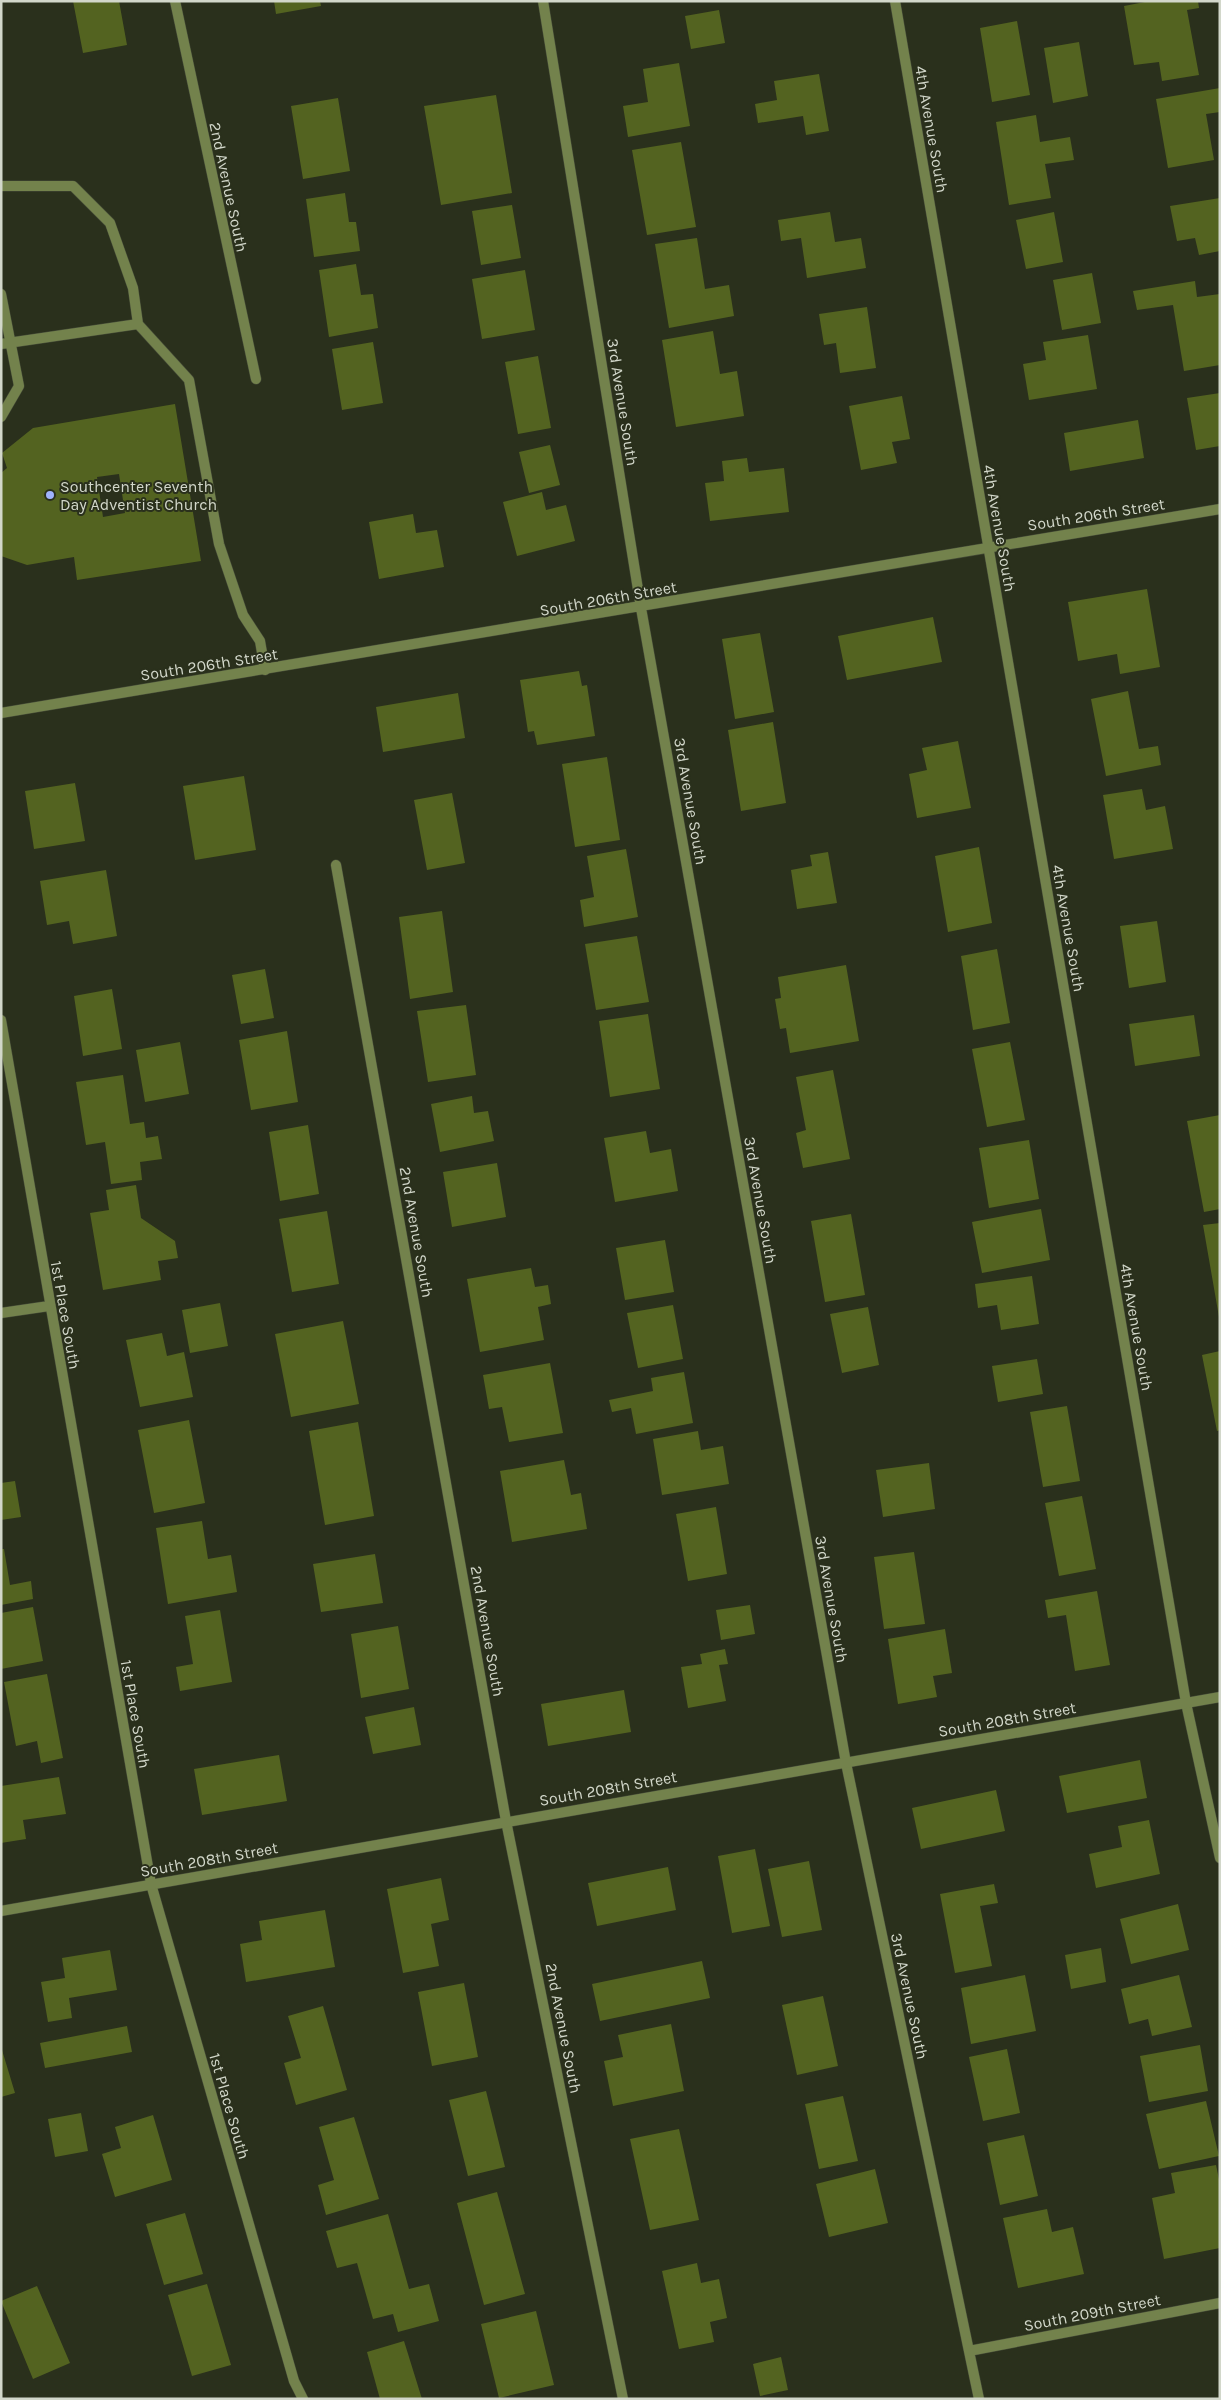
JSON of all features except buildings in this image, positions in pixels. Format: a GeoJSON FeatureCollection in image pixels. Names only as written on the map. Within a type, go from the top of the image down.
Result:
{"type":"FeatureCollection","features":[{"type":"Feature","properties":{"kind":"street","name":"2nd Avenue South"},"geometry":{"type":"LineString","coordinates":[[174,1],[256,379]]}},
{"type":"Feature","properties":{"kind":"street","name":"3rd Avenue South"},"geometry":{"type":"LineString","coordinates":[[543,1],[641,608],[846,1763],[979,2399]]}},
{"type":"Feature","properties":{"kind":"street","name":"4th Avenue South"},"geometry":{"type":"LineString","coordinates":[[895,1],[1186,1703],[1220,1858]]}},
{"type":"Feature","properties":{"kind":"street"},"geometry":{"type":"LineString","coordinates":[[1,186],[73,186],[110,223],[133,288],[138,324],[188,380],[219,544],[243,615],[260,641],[265,670]]}},
{"type":"Feature","properties":{"kind":"street"},"geometry":{"type":"LineString","coordinates":[[1,294],[6,344],[19,386],[1,417]]}},
{"type":"Feature","properties":{"kind":"street"},"geometry":{"type":"LineString","coordinates":[[6,344],[138,324]]}},
{"type":"Feature","properties":{"kind":"street","name":"South 206th Street"},"geometry":{"type":"LineString","coordinates":[[1,713],[641,608],[988,547],[1220,509]]}},
{"type":"Feature","properties":{"kind":"street","name":"2nd Avenue South"},"geometry":{"type":"LineString","coordinates":[[336,865],[506,1821],[623,2399]]}},
{"type":"Feature","properties":{"kind":"street","name":"1st Place South"},"geometry":{"type":"LineString","coordinates":[[1,1020],[49,1306],[151,1884],[294,2381],[302,2399]]}},
{"type":"Feature","properties":{"kind":"street"},"geometry":{"type":"LineString","coordinates":[[1,1313],[49,1306]]}},
{"type":"Feature","properties":{"kind":"street","name":"South 208th Street"},"geometry":{"type":"LineString","coordinates":[[1,1911],[1220,1697]]}},
{"type":"Feature","properties":{"kind":"street","name":"South 209th Street"},"geometry":{"type":"LineString","coordinates":[[969,2351],[1220,2303]]}},
{"type":"Feature","properties":{"kind":"place","name":"Southcenter Seventh Day Adventist Church"},"geometry":{"type":"Point","coordinates":[50,495]}}]}
